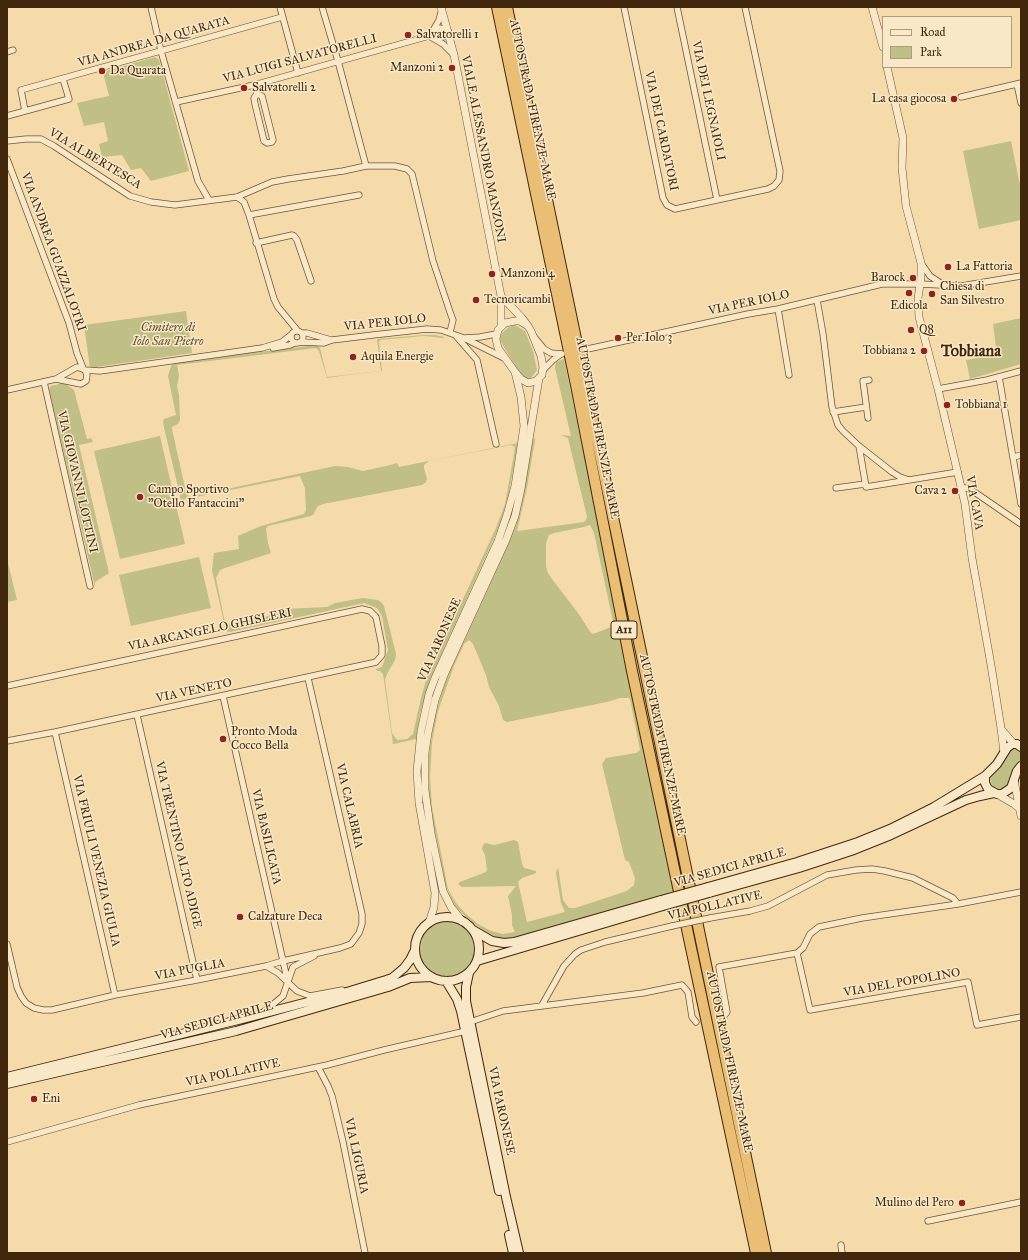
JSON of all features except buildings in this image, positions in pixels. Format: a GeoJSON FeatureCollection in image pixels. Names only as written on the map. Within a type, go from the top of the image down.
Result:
{"type":"FeatureCollection","features":[{"type":"Feature","properties":{"kind":"highway","name":"AUTOSTRADA FIRENZE-MARE"},"geometry":{"type":"LineString","coordinates":[[497,7],[573,369],[632,672],[756,1253]]}},
{"type":"Feature","properties":{"kind":"highway","name":"AUTOSTRADA FIRENZE-MARE"},"geometry":{"type":"LineString","coordinates":[[507,7],[766,1253]]}},
{"type":"Feature","properties":{"kind":"main road","name":"VIA SEDICI APRILE"},"geometry":{"type":"LineString","coordinates":[[462,921],[472,930],[492,941],[504,943],[514,942],[708,890],[797,862],[864,839],[919,815],[959,793],[985,776],[997,764],[1007,748],[1019,745]]}},
{"type":"Feature","properties":{"kind":"main road","name":"VIA SEDICI APRILE"},"geometry":{"type":"LineString","coordinates":[[708,890],[799,868],[851,851],[891,835],[966,800],[1008,791],[1011,788],[1021,766]]}},
{"type":"Feature","properties":{"kind":"main road"},"geometry":{"type":"LineString","coordinates":[[985,776],[986,786],[995,794]]}},
{"type":"Feature","properties":{"kind":"main road","name":"VIA SEDICI APRILE"},"geometry":{"type":"LineString","coordinates":[[472,930],[479,944],[477,961],[662,903]]}},
{"type":"Feature","properties":{"kind":"main road"},"geometry":{"type":"LineString","coordinates":[[429,923],[438,918],[448,917],[462,921]]}},
{"type":"Feature","properties":{"kind":"main road","name":"VIA SEDICI APRILE"},"geometry":{"type":"LineString","coordinates":[[7,1077],[262,1014],[350,991],[392,978],[407,964],[415,950],[418,934],[429,923]]}},
{"type":"Feature","properties":{"kind":"main road"},"geometry":{"type":"LineString","coordinates":[[415,950],[417,962],[431,977]]}},
{"type":"Feature","properties":{"kind":"main road"},"geometry":{"type":"LineString","coordinates":[[446,981],[460,979],[469,973],[477,961]]}},
{"type":"Feature","properties":{"kind":"main road","name":"VIA PARONESE"},"geometry":{"type":"LineString","coordinates":[[469,973],[465,994],[494,1131],[506,1197],[519,1253]]}},
{"type":"Feature","properties":{"kind":"main road","name":"VIA SEDICI APRILE"},"geometry":{"type":"LineString","coordinates":[[7,1084],[236,1031],[388,987],[410,978],[431,977],[446,981]]}},
{"type":"Feature","properties":{"kind":"main road","name":"VIA PARONESE"},"geometry":{"type":"LineString","coordinates":[[446,981],[460,1004],[513,1253]]}},
{"type":"Feature","properties":{"kind":"street"},"geometry":{"type":"LineString","coordinates":[[151,7],[161,51],[198,181],[209,200]]}},
{"type":"Feature","properties":{"kind":"street"},"geometry":{"type":"LineString","coordinates":[[280,7],[298,73]]}},
{"type":"Feature","properties":{"kind":"street"},"geometry":{"type":"LineString","coordinates":[[322,7],[366,166]]}},
{"type":"Feature","properties":{"kind":"street","name":"VIA DEI CARDATORI"},"geometry":{"type":"LineString","coordinates":[[624,7],[664,202],[675,209],[768,189],[777,184],[780,176],[745,7]]}},
{"type":"Feature","properties":{"kind":"street","name":"VIA DEI LEGNAIOLI"},"geometry":{"type":"LineString","coordinates":[[677,7],[717,200]]}},
{"type":"Feature","properties":{"kind":"street"},"geometry":{"type":"LineString","coordinates":[[872,7],[882,43]]}},
{"type":"Feature","properties":{"kind":"street"},"geometry":{"type":"LineString","coordinates":[[442,8],[439,20],[429,36],[443,44],[454,56]]}},
{"type":"Feature","properties":{"kind":"street","name":"VIALE ALESSANDRO MANZONI"},"geometry":{"type":"LineString","coordinates":[[442,8],[454,56],[501,296],[500,326]]}},
{"type":"Feature","properties":{"kind":"street","name":"VIA ANDREA DA QUARATA"},"geometry":{"type":"LineString","coordinates":[[25,111],[21,90],[282,17]]}},
{"type":"Feature","properties":{"kind":"street","name":"VIA LUIGI SALVATORELLI"},"geometry":{"type":"LineString","coordinates":[[176,102],[254,85],[429,36],[443,37],[448,31]]}},
{"type":"Feature","properties":{"kind":"street","name":"VIA CAVA"},"geometry":{"type":"LineString","coordinates":[[887,68],[903,138],[902,168],[906,206],[921,263],[921,278],[918,298],[919,317],[938,389],[965,504],[972,558],[1004,753]]}},
{"type":"Feature","properties":{"kind":"street"},"geometry":{"type":"LineString","coordinates":[[7,116],[69,99],[63,79]]}},
{"type":"Feature","properties":{"kind":"street"},"geometry":{"type":"LineString","coordinates":[[961,97],[1019,84],[1021,104]]}},
{"type":"Feature","properties":{"kind":"street"},"geometry":{"type":"LineString","coordinates":[[254,85],[257,94],[262,96],[274,140],[272,142],[267,143],[264,141],[254,98],[257,94]]}},
{"type":"Feature","properties":{"kind":"street"},"geometry":{"type":"LineString","coordinates":[[258,119],[268,117]]}},
{"type":"Feature","properties":{"kind":"street","name":"VIA ALBERTESCA"},"geometry":{"type":"LineString","coordinates":[[7,141],[41,139],[130,196],[151,202],[175,205],[237,197],[272,182],[366,166],[403,167],[412,174],[433,261],[452,320],[451,333]]}},
{"type":"Feature","properties":{"kind":"street","name":"VIA ANDREA GUAZZALOTRI"},"geometry":{"type":"LineString","coordinates":[[7,159],[69,322],[77,353],[84,369]]}},
{"type":"Feature","properties":{"kind":"street"},"geometry":{"type":"LineString","coordinates":[[249,215],[359,195]]}},
{"type":"Feature","properties":{"kind":"street"},"geometry":{"type":"LineString","coordinates":[[237,197],[244,202],[249,215],[256,243],[278,308],[300,332],[303,336],[298,342],[292,340],[291,335],[293,332],[300,332]]}},
{"type":"Feature","properties":{"kind":"street"},"geometry":{"type":"LineString","coordinates":[[256,243],[279,237],[294,236],[297,240],[311,281]]}},
{"type":"Feature","properties":{"kind":"street"},"geometry":{"type":"LineString","coordinates":[[921,263],[930,276],[944,285]]}},
{"type":"Feature","properties":{"kind":"street","name":"VIA PER IOLO"},"geometry":{"type":"LineString","coordinates":[[583,350],[778,309],[882,284],[961,286],[1021,276]]}},
{"type":"Feature","properties":{"kind":"street"},"geometry":{"type":"LineString","coordinates":[[501,296],[528,326],[544,349],[551,353],[562,354],[552,360],[543,370]]}},
{"type":"Feature","properties":{"kind":"street"},"geometry":{"type":"LineString","coordinates":[[817,300],[833,412],[838,425],[859,446],[896,475],[905,480],[909,480]]}},
{"type":"Feature","properties":{"kind":"street"},"geometry":{"type":"LineString","coordinates":[[778,309],[789,375]]}},
{"type":"Feature","properties":{"kind":"street"},"geometry":{"type":"LineString","coordinates":[[528,326],[520,321],[505,323],[500,326],[496,334],[496,343],[521,380],[528,383],[536,381],[539,378]]}},
{"type":"Feature","properties":{"kind":"street","name":"VIA PER IOLO"},"geometry":{"type":"LineString","coordinates":[[262,348],[276,348],[298,342],[324,343],[332,340],[427,329],[441,330],[451,333],[506,359]]}},
{"type":"Feature","properties":{"kind":"street","name":"VIA PER IOLO"},"geometry":{"type":"LineString","coordinates":[[300,332],[332,340]]}},
{"type":"Feature","properties":{"kind":"street"},"geometry":{"type":"LineString","coordinates":[[451,333],[458,337],[477,360],[496,444]]}},
{"type":"Feature","properties":{"kind":"street","name":"VIA PER IOLO"},"geometry":{"type":"LineString","coordinates":[[464,338],[496,334]]}},
{"type":"Feature","properties":{"kind":"street","name":"VIA PER IOLO"},"geometry":{"type":"LineString","coordinates":[[84,369],[100,371],[262,348],[278,344],[286,340],[291,335]]}},
{"type":"Feature","properties":{"kind":"street"},"geometry":{"type":"LineString","coordinates":[[535,338],[542,360],[543,370]]}},
{"type":"Feature","properties":{"kind":"street"},"geometry":{"type":"LineString","coordinates":[[477,360],[482,354],[490,351]]}},
{"type":"Feature","properties":{"kind":"street"},"geometry":{"type":"LineString","coordinates":[[73,382],[70,377],[77,353]]}},
{"type":"Feature","properties":{"kind":"street"},"geometry":{"type":"LineString","coordinates":[[7,390],[56,379],[77,367],[84,369],[87,378],[81,384],[56,379]]}},
{"type":"Feature","properties":{"kind":"street","name":"VIA PARONESE"},"geometry":{"type":"LineString","coordinates":[[462,921],[451,907],[443,891],[431,833],[425,790],[425,753],[435,700],[444,675],[506,540],[515,516],[521,489],[539,378],[543,370]]}},
{"type":"Feature","properties":{"kind":"street","name":"VIA PER IOLO"},"geometry":{"type":"LineString","coordinates":[[87,378],[100,371]]}},
{"type":"Feature","properties":{"kind":"street"},"geometry":{"type":"LineString","coordinates":[[938,389],[999,377],[1021,371]]}},
{"type":"Feature","properties":{"kind":"street","name":"VIA PARONESE"},"geometry":{"type":"LineString","coordinates":[[429,923],[434,907],[435,893],[418,803],[417,771],[421,731],[426,705],[434,678],[498,541],[507,515],[514,486],[524,426],[521,397],[515,372]]}},
{"type":"Feature","properties":{"kind":"street"},"geometry":{"type":"LineString","coordinates":[[999,377],[1021,504]]}},
{"type":"Feature","properties":{"kind":"street"},"geometry":{"type":"LineString","coordinates":[[868,418],[863,381],[869,380]]}},
{"type":"Feature","properties":{"kind":"street","name":"VIA GIOVANNI LOTTINI"},"geometry":{"type":"LineString","coordinates":[[44,382],[90,586]]}},
{"type":"Feature","properties":{"kind":"street"},"geometry":{"type":"LineString","coordinates":[[833,412],[866,407]]}},
{"type":"Feature","properties":{"kind":"street"},"geometry":{"type":"LineString","coordinates":[[859,446],[866,487],[958,472]]}},
{"type":"Feature","properties":{"kind":"street"},"geometry":{"type":"LineString","coordinates":[[1014,457],[1021,455]]}},
{"type":"Feature","properties":{"kind":"street"},"geometry":{"type":"LineString","coordinates":[[836,488],[865,484]]}},
{"type":"Feature","properties":{"kind":"street"},"geometry":{"type":"LineString","coordinates":[[961,488],[970,489],[1021,524]]}},
{"type":"Feature","properties":{"kind":"street","name":"VIA ARCANGELO GHISLERI"},"geometry":{"type":"LineString","coordinates":[[7,686],[362,608],[370,610],[376,617],[382,646],[382,655]]}},
{"type":"Feature","properties":{"kind":"street","name":"VIA VENETO"},"geometry":{"type":"LineString","coordinates":[[7,741],[308,678],[376,662],[382,655]]}},
{"type":"Feature","properties":{"kind":"street","name":"VIA CALABRIA"},"geometry":{"type":"LineString","coordinates":[[308,678],[362,914],[362,924],[356,938]]}},
{"type":"Feature","properties":{"kind":"street","name":"VIA BASILICATA"},"geometry":{"type":"LineString","coordinates":[[223,696],[288,983]]}},
{"type":"Feature","properties":{"kind":"street","name":"VIA TRENTINO ALTO ADIGE"},"geometry":{"type":"LineString","coordinates":[[137,715],[197,980]]}},
{"type":"Feature","properties":{"kind":"street","name":"VIA CAVA"},"geometry":{"type":"LineString","coordinates":[[1001,728],[1019,745]]}},
{"type":"Feature","properties":{"kind":"street","name":"VIA FRIULI VENEZIA GIULIA"},"geometry":{"type":"LineString","coordinates":[[55,732],[115,995]]}},
{"type":"Feature","properties":{"kind":"street"},"geometry":{"type":"LineString","coordinates":[[1014,780],[1020,813]]}},
{"type":"Feature","properties":{"kind":"street"},"geometry":{"type":"LineString","coordinates":[[995,794],[1014,804],[1020,813]]}},
{"type":"Feature","properties":{"kind":"street","name":"VIA POLLATIVE"},"geometry":{"type":"LineString","coordinates":[[542,1005],[564,966],[581,950],[605,942],[672,926],[750,911],[768,906],[827,875],[856,870],[872,869],[885,871],[913,878],[948,895],[958,904]]}},
{"type":"Feature","properties":{"kind":"street"},"geometry":{"type":"LineString","coordinates":[[724,1016],[727,1012],[719,967],[797,953],[803,948],[810,934],[819,927],[862,918],[958,904],[1021,892]]}},
{"type":"Feature","properties":{"kind":"street","name":"VIA PUGLIA"},"geometry":{"type":"LineString","coordinates":[[7,944],[17,987],[21,996],[26,1003],[34,1008],[52,1010],[115,995],[266,966],[340,948],[351,944],[356,938]]}},
{"type":"Feature","properties":{"kind":"street"},"geometry":{"type":"LineString","coordinates":[[262,1014],[283,996],[293,967],[321,952]]}},
{"type":"Feature","properties":{"kind":"street","name":"VIA DEL POPOLINO"},"geometry":{"type":"LineString","coordinates":[[797,953],[810,1010],[968,982],[977,1025],[1021,1017]]}},
{"type":"Feature","properties":{"kind":"street"},"geometry":{"type":"LineString","coordinates":[[266,966],[278,974],[297,991],[310,996],[339,990],[350,991]]}},
{"type":"Feature","properties":{"kind":"street"},"geometry":{"type":"LineString","coordinates":[[470,1022],[503,1011],[642,993],[682,986],[688,992],[692,1017],[696,1022]]}},
{"type":"Feature","properties":{"kind":"street","name":"VIA POLLATIVE"},"geometry":{"type":"LineString","coordinates":[[7,1142],[139,1105],[318,1067],[466,1031]]}},
{"type":"Feature","properties":{"kind":"street","name":"VIA LIGURIA"},"geometry":{"type":"LineString","coordinates":[[318,1067],[332,1096],[366,1253]]}},
{"type":"Feature","properties":{"kind":"street"},"geometry":{"type":"LineString","coordinates":[[928,1221],[1021,1202]]}},
{"type":"Feature","properties":{"kind":"street"},"geometry":{"type":"LineString","coordinates":[[841,1246],[842,1253]]}},
{"type":"Feature","properties":{"kind":"green space"},"geometry":{"type":"Polygon","coordinates":[[[155,57],[159,60],[189,171],[151,181],[141,168],[131,170],[122,155],[102,157],[99,144],[108,141],[104,122],[84,126],[77,103],[109,96],[103,72],[155,57]]]}},
{"type":"Feature","properties":{"kind":"green space"},"geometry":{"type":"Polygon","coordinates":[[[1011,141],[1021,190],[1021,220],[979,229],[963,151],[1011,141]]]}},
{"type":"Feature","properties":{"kind":"green space","name":"Cimitero di Iolo San Pietro"},"geometry":{"type":"Polygon","coordinates":[[[186,311],[192,353],[90,368],[84,325],[186,311]]]}},
{"type":"Feature","properties":{"kind":"green space"},"geometry":{"type":"Polygon","coordinates":[[[1021,318],[1021,364],[970,379],[966,360],[997,355],[993,324],[1021,318]]]}},
{"type":"Feature","properties":{"kind":"green space"},"geometry":{"type":"Polygon","coordinates":[[[515,325],[525,331],[533,351],[537,370],[531,378],[527,379],[522,376],[500,339],[502,333],[509,327],[515,325]]]}},
{"type":"Feature","properties":{"kind":"green space"},"geometry":{"type":"Polygon","coordinates":[[[424,335],[444,337],[424,336],[380,340],[382,371],[327,378],[319,351],[316,348],[177,365],[179,376],[177,386],[179,395],[180,420],[178,424],[172,427],[172,429],[186,492],[189,497],[335,466],[348,467],[363,471],[397,463],[399,467],[518,443],[509,493],[500,525],[430,679],[420,714],[416,739],[393,744],[383,674],[376,669],[382,667],[388,650],[382,616],[377,608],[364,603],[230,632],[226,631],[212,570],[214,553],[239,549],[238,536],[261,526],[304,514],[306,510],[305,488],[300,476],[181,500],[163,423],[164,419],[176,415],[168,376],[171,366],[175,362],[317,345],[320,348],[327,377],[381,371],[377,339],[424,335]],[[511,445],[429,461],[424,465],[427,479],[422,485],[323,504],[318,506],[314,514],[311,516],[268,526],[266,529],[271,553],[220,570],[216,578],[226,622],[232,624],[268,616],[284,609],[327,607],[335,603],[363,598],[378,600],[384,606],[396,654],[395,660],[385,680],[392,733],[397,740],[407,739],[413,734],[427,677],[496,528],[505,504],[515,447],[511,445]]]}},
{"type":"Feature","properties":{"kind":"green space"},"geometry":{"type":"Polygon","coordinates":[[[564,359],[675,892],[524,937],[505,939],[494,937],[486,933],[464,915],[456,907],[446,887],[432,817],[428,784],[429,755],[435,716],[444,685],[516,526],[533,439],[535,438],[527,488],[517,531],[584,522],[587,517],[568,438],[561,435],[571,436],[555,368],[556,362],[564,359]],[[590,525],[549,535],[546,543],[546,566],[552,579],[593,634],[614,626],[594,533],[590,525]],[[469,640],[464,644],[454,666],[438,711],[432,742],[430,777],[432,807],[448,889],[456,903],[478,924],[491,931],[503,934],[515,932],[512,925],[512,915],[508,896],[516,886],[462,887],[458,884],[486,872],[485,855],[482,849],[485,843],[494,845],[514,840],[518,842],[524,868],[536,871],[536,873],[522,878],[518,882],[527,922],[565,912],[561,903],[556,873],[558,867],[563,900],[569,908],[575,908],[627,891],[634,885],[635,878],[629,862],[625,860],[602,764],[606,758],[636,753],[640,750],[630,699],[620,698],[607,702],[507,722],[503,720],[499,706],[489,687],[486,675],[473,644],[469,640]]]}},
{"type":"Feature","properties":{"kind":"green space"},"geometry":{"type":"Polygon","coordinates":[[[64,383],[74,390],[87,439],[91,438],[93,442],[79,445],[109,573],[95,582],[95,587],[49,389],[51,386],[64,383]]]}},
{"type":"Feature","properties":{"kind":"green space","name":"Campo Sportivo \"Otello Fantaccini\""},"geometry":{"type":"Polygon","coordinates":[[[160,436],[185,544],[120,559],[94,451],[160,436]]]}},
{"type":"Feature","properties":{"kind":"green space"},"geometry":{"type":"Polygon","coordinates":[[[199,557],[211,608],[131,626],[119,575],[199,557]]]}},
{"type":"Feature","properties":{"kind":"green space"},"geometry":{"type":"Polygon","coordinates":[[[7,559],[17,600],[7,602],[7,559]]]}},
{"type":"Feature","properties":{"kind":"green space"},"geometry":{"type":"Polygon","coordinates":[[[1015,748],[1020,752],[1021,759],[1014,769],[1007,787],[998,790],[992,786],[990,778],[1001,766],[1011,750],[1015,748]]]}},
{"type":"Feature","properties":{"kind":"green space"},"geometry":{"type":"Polygon","coordinates":[[[443,921],[453,921],[468,929],[474,938],[476,949],[474,960],[468,969],[453,977],[443,977],[432,972],[425,965],[420,954],[420,944],[425,933],[432,926],[443,921]]]}},
{"type":"Feature","properties":{"kind":"place","name":"Salvatorelli 1"},"geometry":{"type":"Point","coordinates":[408,35]}},
{"type":"Feature","properties":{"kind":"place","name":"Manzoni 2"},"geometry":{"type":"Point","coordinates":[452,68]}},
{"type":"Feature","properties":{"kind":"place","name":"Da Quarata"},"geometry":{"type":"Point","coordinates":[102,71]}},
{"type":"Feature","properties":{"kind":"place","name":"Salvatorelli 2"},"geometry":{"type":"Point","coordinates":[244,88]}},
{"type":"Feature","properties":{"kind":"place","name":"La casa giocosa"},"geometry":{"type":"Point","coordinates":[954,99]}},
{"type":"Feature","properties":{"kind":"place","name":"La Fattoria"},"geometry":{"type":"Point","coordinates":[948,267]}},
{"type":"Feature","properties":{"kind":"place","name":"Manzoni 4"},"geometry":{"type":"Point","coordinates":[492,274]}},
{"type":"Feature","properties":{"kind":"place","name":"Barock"},"geometry":{"type":"Point","coordinates":[913,278]}},
{"type":"Feature","properties":{"kind":"place","name":"Edicola"},"geometry":{"type":"Point","coordinates":[909,293]}},
{"type":"Feature","properties":{"kind":"place","name":"Chiesa di San Silvestro"},"geometry":{"type":"Point","coordinates":[932,294]}},
{"type":"Feature","properties":{"kind":"place","name":"Tecnoricambi"},"geometry":{"type":"Point","coordinates":[476,300]}},
{"type":"Feature","properties":{"kind":"place","name":"Q8"},"geometry":{"type":"Point","coordinates":[911,330]}},
{"type":"Feature","properties":{"kind":"place","name":"Per Iolo 3"},"geometry":{"type":"Point","coordinates":[618,338]}},
{"type":"Feature","properties":{"kind":"place","name":"Tobbiana 2"},"geometry":{"type":"Point","coordinates":[924,351]}},
{"type":"Feature","properties":{"kind":"place","name":"Aquila Energie"},"geometry":{"type":"Point","coordinates":[353,357]}},
{"type":"Feature","properties":{"kind":"place","name":"Tobbiana 1"},"geometry":{"type":"Point","coordinates":[947,405]}},
{"type":"Feature","properties":{"kind":"place","name":"Cava 2"},"geometry":{"type":"Point","coordinates":[955,491]}},
{"type":"Feature","properties":{"kind":"place","name":"Campo Sportivo \"Otello Fantaccini\""},"geometry":{"type":"Point","coordinates":[140,497]}},
{"type":"Feature","properties":{"kind":"place","name":"Pronto Moda Cocco Bella"},"geometry":{"type":"Point","coordinates":[223,739]}},
{"type":"Feature","properties":{"kind":"place","name":"Calzature Deca"},"geometry":{"type":"Point","coordinates":[240,917]}},
{"type":"Feature","properties":{"kind":"place","name":"Eni"},"geometry":{"type":"Point","coordinates":[34,1099]}},
{"type":"Feature","properties":{"kind":"place","name":"Mulino del Pero"},"geometry":{"type":"Point","coordinates":[962,1203]}},
{"type":"Feature","properties":{"kind":"district","name":"Tobbiana"},"geometry":{"type":"Point","coordinates":[971,352]}}]}
